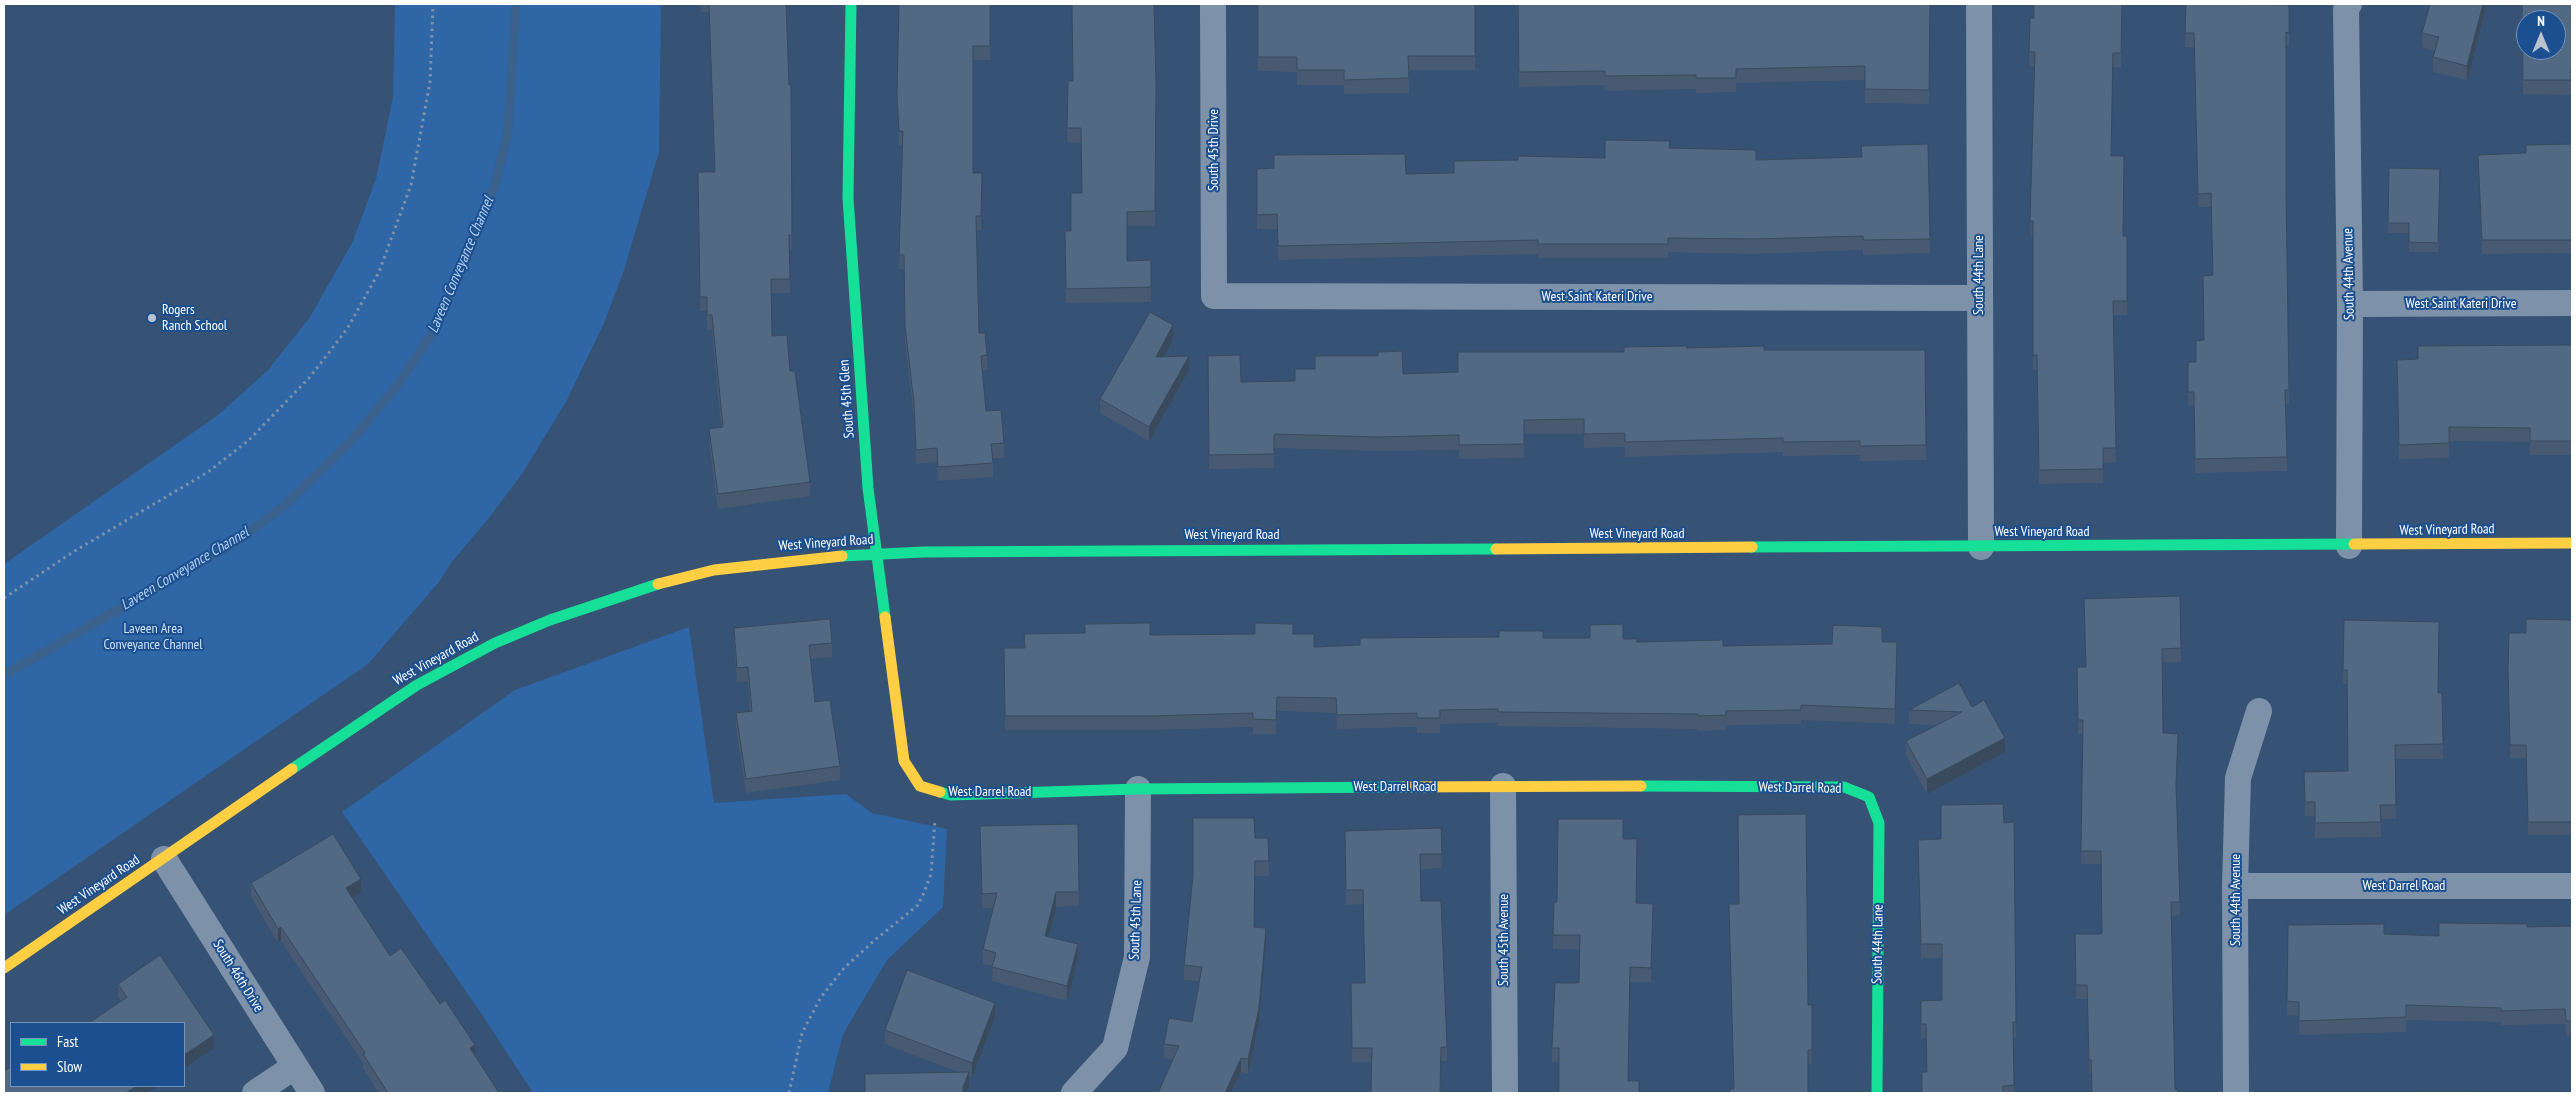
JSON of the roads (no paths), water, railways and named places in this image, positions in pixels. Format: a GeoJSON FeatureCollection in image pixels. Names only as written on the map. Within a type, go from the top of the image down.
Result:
{"type":"FeatureCollection","features":[{"type":"Feature","properties":{"kind":"street","name":"South 45th Glen"},"geometry":{"type":"LineString","coordinates":[[851,4],[848,198],[868,488],[904,761],[920,786]]}},
{"type":"Feature","properties":{"kind":"street","name":"South 45th Drive"},"geometry":{"type":"LineString","coordinates":[[1213,4],[1214,296]]}},
{"type":"Feature","properties":{"kind":"street","name":"South 44th Lane"},"geometry":{"type":"LineString","coordinates":[[1979,4],[1981,547]]}},
{"type":"Feature","properties":{"kind":"street","name":"South 44th Avenue"},"geometry":{"type":"LineString","coordinates":[[2349,4],[2346,9],[2350,304],[2349,546]]}},
{"type":"Feature","properties":{"kind":"street","name":"West Saint Kateri Drive"},"geometry":{"type":"LineString","coordinates":[[1214,296],[1979,298]]}},
{"type":"Feature","properties":{"kind":"street","name":"West Saint Kateri Drive"},"geometry":{"type":"LineString","coordinates":[[2350,304],[2572,303]]}},
{"type":"Feature","properties":{"kind":"street","name":"West Vineyard Road"},"geometry":{"type":"LineString","coordinates":[[4,968],[164,859],[359,722],[417,685],[495,642],[609,598],[714,570],[815,557],[876,554],[2349,546],[2572,543]]}},
{"type":"Feature","properties":{"kind":"street","name":"South 44th Avenue"},"geometry":{"type":"LineString","coordinates":[[2236,1093],[2235,886],[2238,778],[2259,710]]}},
{"type":"Feature","properties":{"kind":"street","name":"West Darrel Road"},"geometry":{"type":"LineString","coordinates":[[920,786],[951,795],[1138,789],[1503,786],[1844,787],[1869,797]]}},
{"type":"Feature","properties":{"kind":"street","name":"South 45th Avenue"},"geometry":{"type":"LineString","coordinates":[[1503,786],[1504,1093]]}},
{"type":"Feature","properties":{"kind":"street","name":"South 45th Lane"},"geometry":{"type":"LineString","coordinates":[[1074,1093],[1115,1048],[1137,957],[1138,789]]}},
{"type":"Feature","properties":{"kind":"street","name":"South 44th Lane"},"geometry":{"type":"LineString","coordinates":[[1869,797],[1879,823],[1876,1093]]}},
{"type":"Feature","properties":{"kind":"street","name":"South 46th Drive"},"geometry":{"type":"LineString","coordinates":[[164,859],[312,1093]]}},
{"type":"Feature","properties":{"kind":"street","name":"West Darrel Road"},"geometry":{"type":"LineString","coordinates":[[2235,886],[2572,886]]}},
{"type":"Feature","properties":{"kind":"street"},"geometry":{"type":"LineString","coordinates":[[255,1093],[294,1067]]}},
{"type":"Feature","properties":{"kind":"waterway","name":"Laveen Conveyance Channel"},"geometry":{"type":"LineString","coordinates":[[4,675],[239,540],[285,505],[349,443],[397,386],[434,331],[467,258],[494,188],[508,132],[516,4]]}},
{"type":"Feature","properties":{"kind":"place","name":"Rogers Ranch School"},"geometry":{"type":"Point","coordinates":[152,318]}},
{"type":"Feature","properties":{"kind":"park label","name":"Laveen Area Conveyance Channel"},"geometry":{"type":"Point","coordinates":[153,638]}}]}
